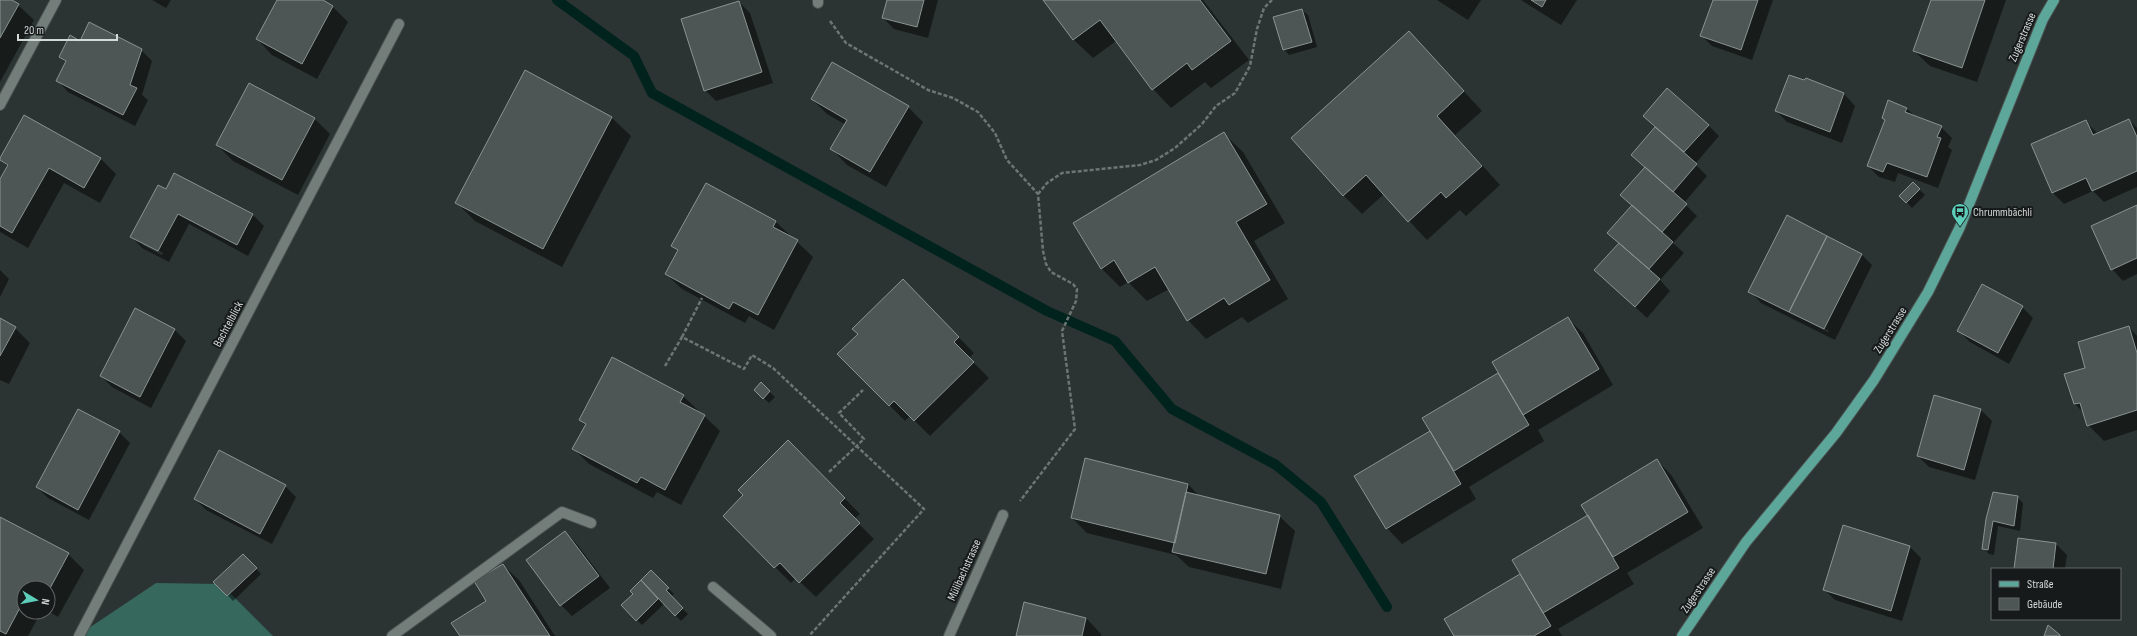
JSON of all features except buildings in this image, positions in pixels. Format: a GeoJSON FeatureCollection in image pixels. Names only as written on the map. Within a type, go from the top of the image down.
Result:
{"type":"FeatureCollection","features":[{"type":"Feature","properties":{"kind":"main road","name":"Zugerstrasse"},"geometry":{"type":"LineString","coordinates":[[1682,636],[1746,542],[1836,433],[1874,380],[1928,292],[1960,226],[2043,19],[2054,0]]}},
{"type":"Feature","properties":{"kind":"street"},"geometry":{"type":"LineString","coordinates":[[0,105],[56,0]]}},
{"type":"Feature","properties":{"kind":"street","name":"Bachtelblick"},"geometry":{"type":"LineString","coordinates":[[79,636],[400,24]]}},
{"type":"Feature","properties":{"kind":"street"},"geometry":{"type":"LineString","coordinates":[[392,636],[562,512],[591,523]]}},
{"type":"Feature","properties":{"kind":"street","name":"Mülibachstrasse"},"geometry":{"type":"LineString","coordinates":[[949,636],[1003,515]]}},
{"type":"Feature","properties":{"kind":"street"},"geometry":{"type":"LineString","coordinates":[[713,587],[771,636]]}},
{"type":"Feature","properties":{"kind":"path"},"geometry":{"type":"LineString","coordinates":[[1038,194],[1047,183],[1062,173],[1140,165],[1156,160],[1175,148],[1202,124],[1216,106],[1235,93],[1250,66],[1257,29],[1264,8],[1272,0]]}},
{"type":"Feature","properties":{"kind":"path"},"geometry":{"type":"LineString","coordinates":[[818,1],[846,43],[928,90],[953,98],[978,112],[995,133],[1007,160],[1038,194],[1043,251],[1046,264],[1051,272],[1073,284],[1077,289],[1076,301],[1062,331],[1075,429],[1018,504],[1003,515]]}},
{"type":"Feature","properties":{"kind":"path"},"geometry":{"type":"LineString","coordinates":[[665,366],[702,298]]}},
{"type":"Feature","properties":{"kind":"path"},"geometry":{"type":"LineString","coordinates":[[682,337],[744,369],[752,355],[773,368],[924,509],[809,636]]}},
{"type":"Feature","properties":{"kind":"path"},"geometry":{"type":"LineString","coordinates":[[829,472],[864,439],[839,413],[863,390]]}},
{"type":"Feature","properties":{"kind":"green space"},"geometry":{"type":"Polygon","coordinates":[[[156,583],[221,584],[273,636],[77,636],[156,583]]]}},
{"type":"Feature","properties":{"kind":"waterway"},"geometry":{"type":"LineString","coordinates":[[557,0],[634,56],[652,93],[1047,311],[1115,341],[1172,409],[1276,465],[1321,502],[1387,607]]}},
{"type":"Feature","properties":{"kind":"place","name":"Chrummbächli"},"geometry":{"type":"Point","coordinates":[1960,227]}}]}
